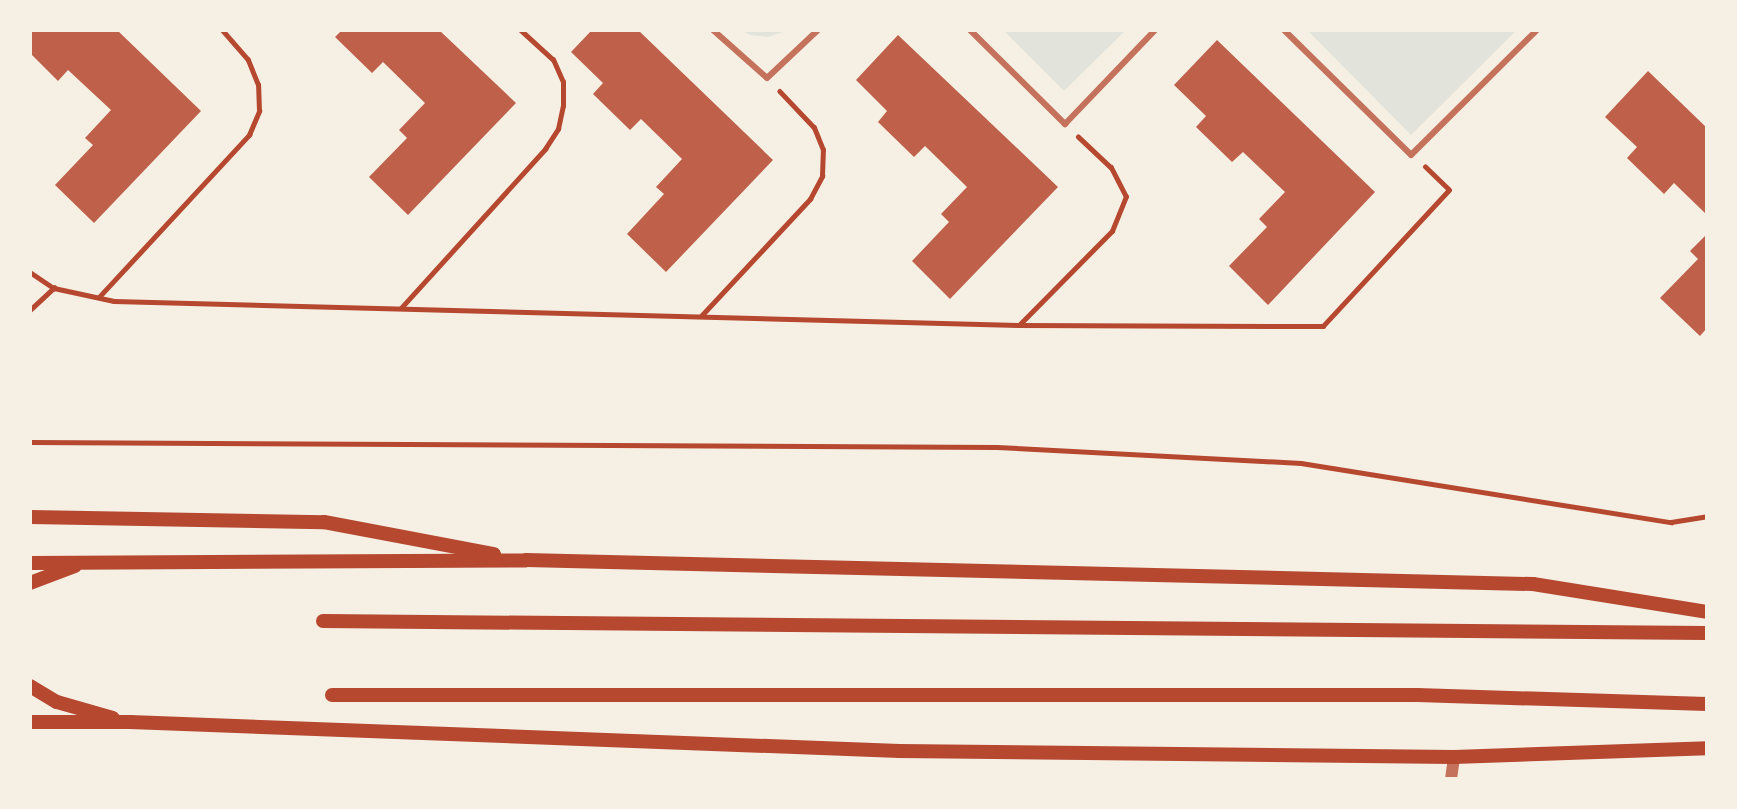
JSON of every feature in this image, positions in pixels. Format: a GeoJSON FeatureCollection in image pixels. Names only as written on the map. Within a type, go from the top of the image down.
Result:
{"type":"FeatureCollection","features":[{"type":"Feature","properties":{"kind":"main road"},"geometry":{"type":"LineString","coordinates":[[30,517],[324,522],[526,560]]}},
{"type":"Feature","properties":{"kind":"main road"},"geometry":{"type":"LineString","coordinates":[[30,563],[526,560],[1533,584],[1707,612]]}},
{"type":"Feature","properties":{"kind":"main road"},"geometry":{"type":"LineString","coordinates":[[30,583],[83,562]]}},
{"type":"Feature","properties":{"kind":"main road"},"geometry":{"type":"LineString","coordinates":[[323,621],[1707,633]]}},
{"type":"Feature","properties":{"kind":"main road"},"geometry":{"type":"LineString","coordinates":[[30,686],[57,702],[130,722]]}},
{"type":"Feature","properties":{"kind":"main road"},"geometry":{"type":"LineString","coordinates":[[332,695],[1417,695],[1707,704]]}},
{"type":"Feature","properties":{"kind":"main road"},"geometry":{"type":"LineString","coordinates":[[30,722],[130,722],[899,751],[1454,757],[1707,748]]}},
{"type":"Feature","properties":{"kind":"street"},"geometry":{"type":"LineString","coordinates":[[713,30],[767,78],[818,30]]}},
{"type":"Feature","properties":{"kind":"street"},"geometry":{"type":"LineString","coordinates":[[970,30],[1065,124],[1155,30]]}},
{"type":"Feature","properties":{"kind":"street"},"geometry":{"type":"LineString","coordinates":[[1284,30],[1411,155],[1537,30]]}},
{"type":"Feature","properties":{"kind":"street"},"geometry":{"type":"LineString","coordinates":[[1451,779],[1454,757]]}},
{"type":"Feature","properties":{"kind":"path"},"geometry":{"type":"LineString","coordinates":[[400,309],[545,149],[558,129],[563,106],[563,82],[553,60],[520,30]]}},
{"type":"Feature","properties":{"kind":"path"},"geometry":{"type":"LineString","coordinates":[[98,298],[249,135],[259,111],[258,85],[248,60],[225,31]]}},
{"type":"Feature","properties":{"kind":"path"},"geometry":{"type":"LineString","coordinates":[[700,316],[810,199],[822,176],[823,150],[814,128],[767,78]]}},
{"type":"Feature","properties":{"kind":"path"},"geometry":{"type":"LineString","coordinates":[[1019,325],[1112,231],[1126,197],[1111,168],[1065,124]]}},
{"type":"Feature","properties":{"kind":"path"},"geometry":{"type":"LineString","coordinates":[[30,272],[54,288],[98,298],[400,309],[1019,325],[1323,326],[1449,190],[1411,155]]}},
{"type":"Feature","properties":{"kind":"path"},"geometry":{"type":"LineString","coordinates":[[30,310],[54,288]]}},
{"type":"Feature","properties":{"kind":"path"},"geometry":{"type":"LineString","coordinates":[[30,442],[997,447],[1301,463],[1671,522],[1707,516]]}},
{"type":"Feature","properties":{"kind":"shaded area"},"geometry":{"type":"Polygon","coordinates":[[[742,30],[789,30],[768,37],[750,35],[742,30]]]}},
{"type":"Feature","properties":{"kind":"shaded area"},"geometry":{"type":"Polygon","coordinates":[[[1003,30],[1126,30],[1064,91],[1003,30]]]}},
{"type":"Feature","properties":{"kind":"shaded area"},"geometry":{"type":"Polygon","coordinates":[[[1307,30],[1517,30],[1411,135],[1307,30]]]}},
{"type":"Feature","properties":{"kind":"building"},"geometry":{"type":"Polygon","coordinates":[[[30,30],[117,30],[201,111],[94,223],[55,185],[93,145],[85,138],[111,110],[68,70],[58,81],[30,53],[30,30]]]}},
{"type":"Feature","properties":{"kind":"building"},"geometry":{"type":"Polygon","coordinates":[[[342,30],[439,30],[516,103],[408,215],[369,177],[407,138],[399,130],[425,103],[383,62],[372,73],[335,37],[342,30]]]}},
{"type":"Feature","properties":{"kind":"building"},"geometry":{"type":"Polygon","coordinates":[[[592,30],[638,30],[773,160],[666,272],[627,234],[664,194],[656,187],[682,159],[641,119],[630,130],[593,94],[603,83],[571,52],[592,30]]]}},
{"type":"Feature","properties":{"kind":"building"},"geometry":{"type":"Polygon","coordinates":[[[898,35],[1058,187],[950,299],[912,261],[949,222],[941,214],[967,187],[925,146],[914,157],[878,122],[887,111],[856,80],[898,35]]]}},
{"type":"Feature","properties":{"kind":"building"},"geometry":{"type":"Polygon","coordinates":[[[1217,40],[1375,192],[1268,305],[1229,266],[1267,227],[1259,219],[1285,192],[1243,152],[1232,162],[1196,127],[1206,116],[1174,85],[1217,40]]]}},
{"type":"Feature","properties":{"kind":"building"},"geometry":{"type":"Polygon","coordinates":[[[1648,71],[1707,128],[1707,215],[1674,183],[1664,194],[1627,158],[1637,147],[1605,117],[1648,71]]]}},
{"type":"Feature","properties":{"kind":"building"},"geometry":{"type":"Polygon","coordinates":[[[1707,234],[1707,328],[1700,336],[1660,298],[1698,259],[1690,251],[1707,234]]]}}]}
